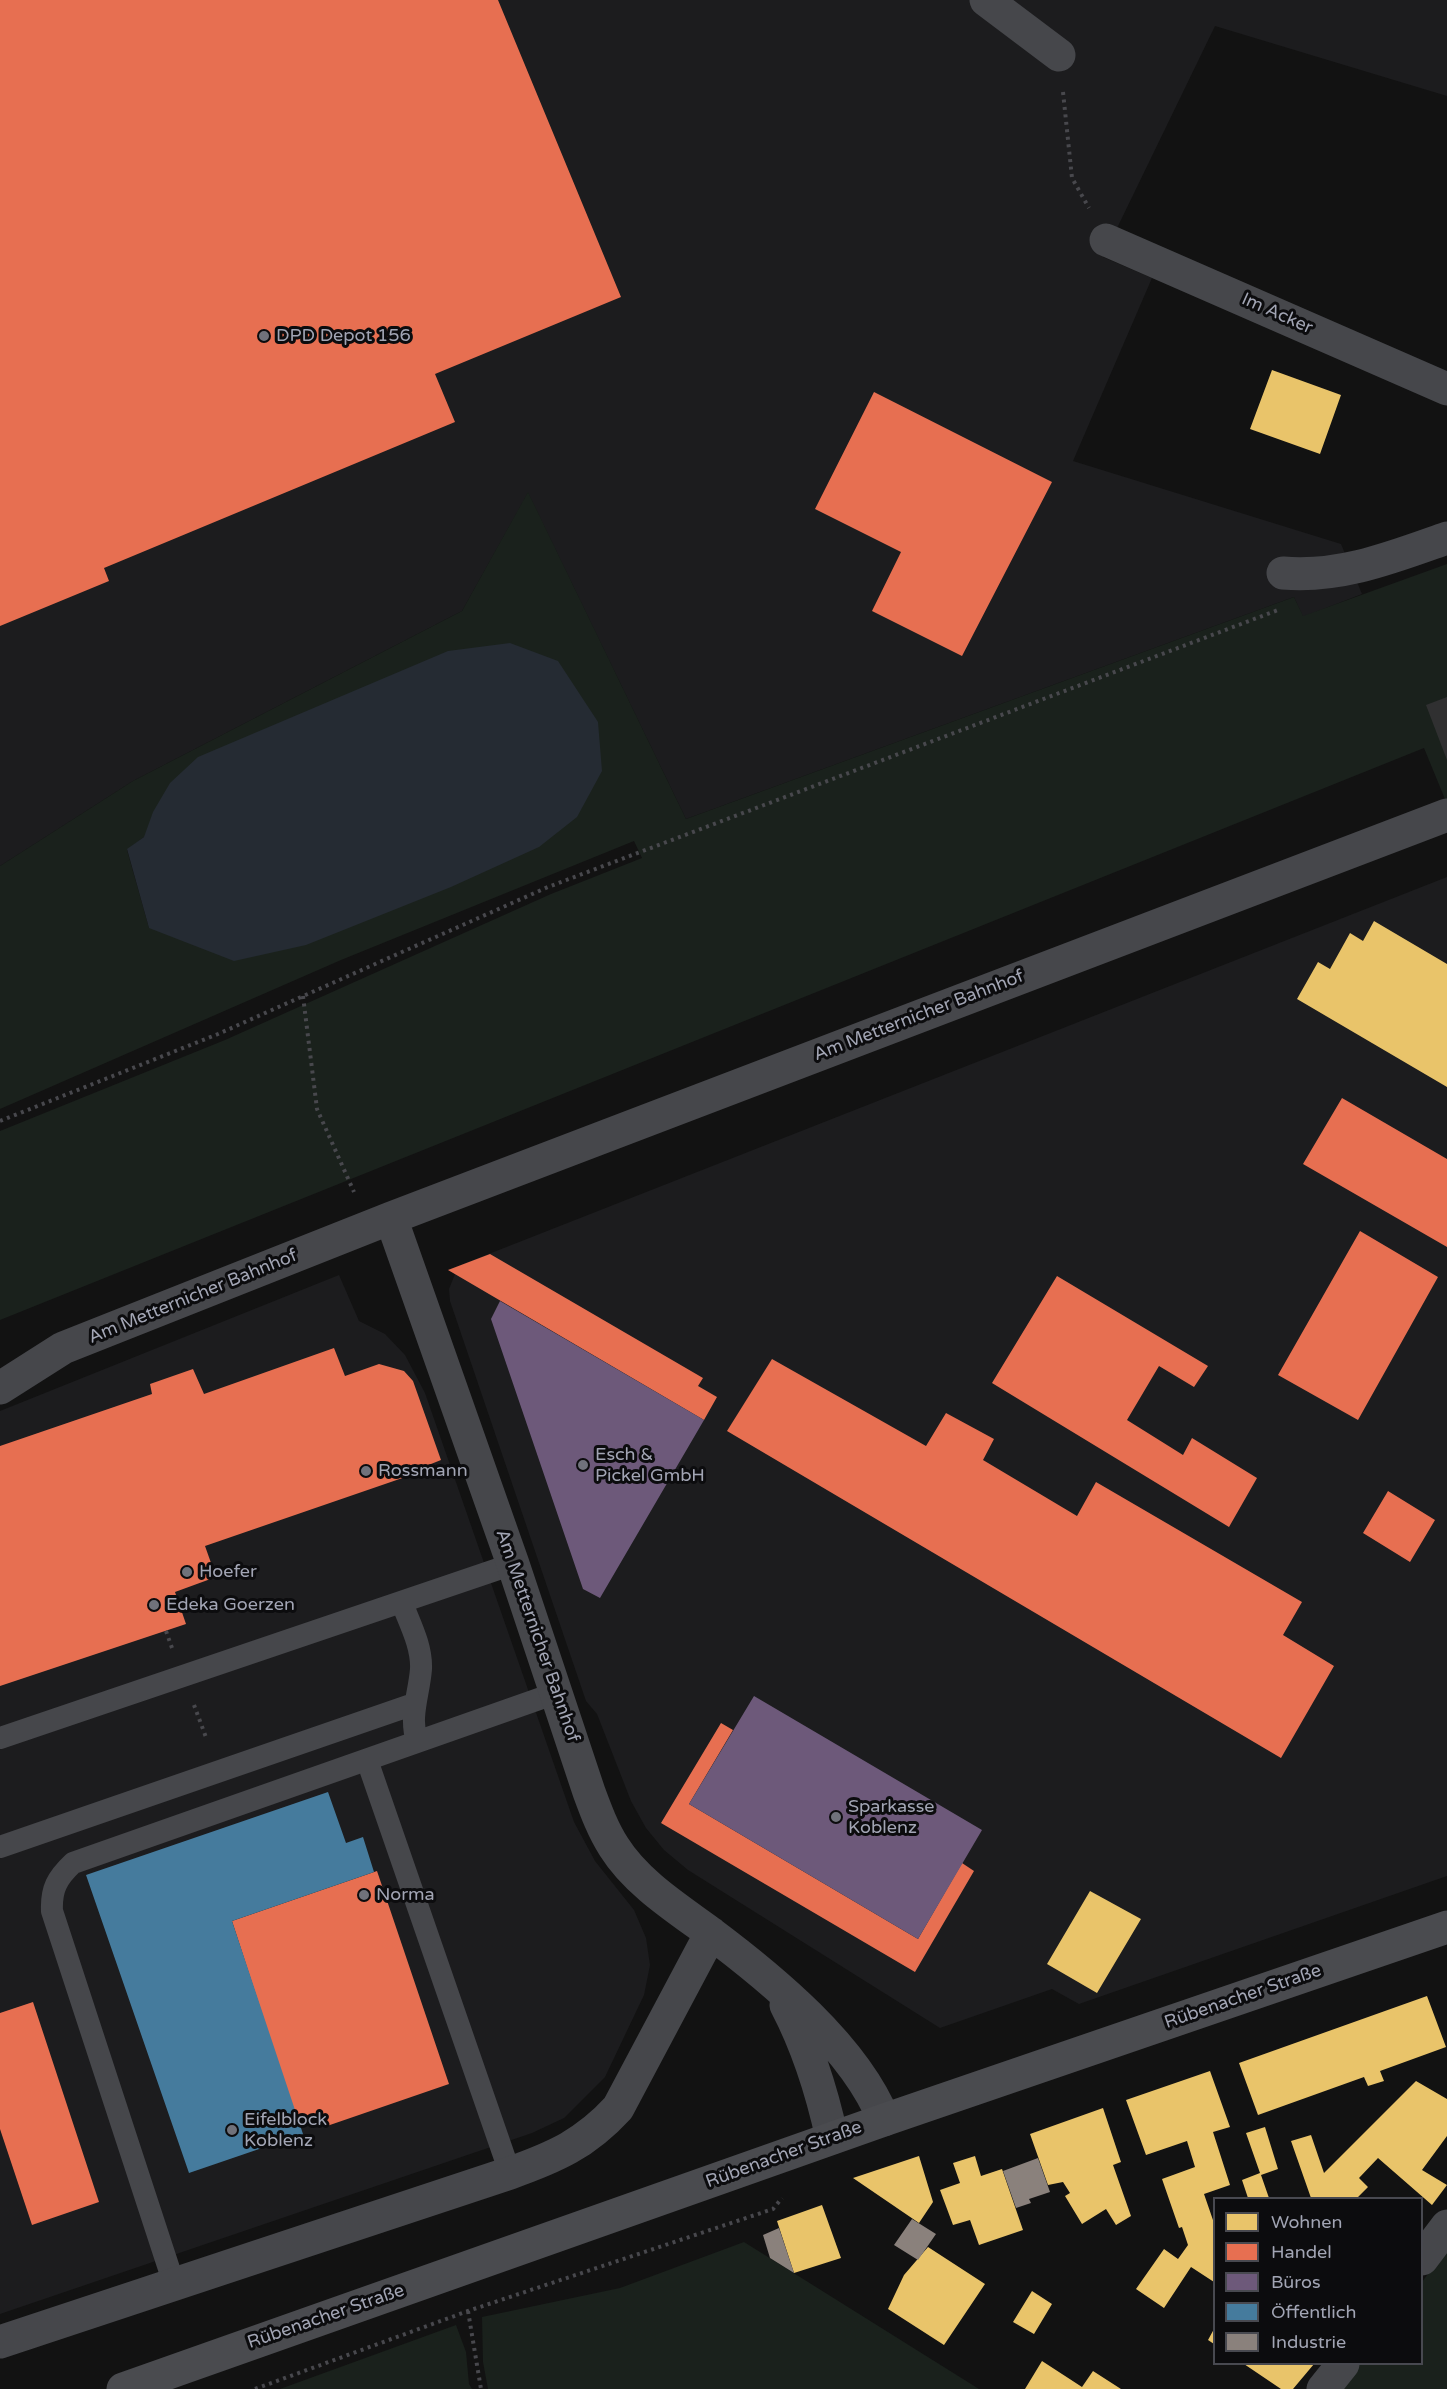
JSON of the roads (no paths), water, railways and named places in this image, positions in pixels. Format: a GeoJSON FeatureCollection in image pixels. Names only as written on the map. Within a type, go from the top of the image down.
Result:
{"type":"FeatureCollection","features":[{"type":"Feature","properties":{"kind":"main road","name":"Rübenacher Straße"},"geometry":{"type":"LineString","coordinates":[[123,2389],[832,2138],[1447,1927]]}},
{"type":"Feature","properties":{"kind":"street"},"geometry":{"type":"LineString","coordinates":[[986,0],[1059,55]]}},
{"type":"Feature","properties":{"kind":"street","name":"Im Acker"},"geometry":{"type":"LineString","coordinates":[[1106,240],[1447,389]]}},
{"type":"Feature","properties":{"kind":"street"},"geometry":{"type":"LineString","coordinates":[[1293,574],[1370,564],[1447,538]]}},
{"type":"Feature","properties":{"kind":"street","name":"Am Metternicher Bahnhof"},"geometry":{"type":"LineString","coordinates":[[0,1388],[63,1348],[392,1218],[1447,815]]}},
{"type":"Feature","properties":{"kind":"street","name":"Am Metternicher Bahnhof"},"geometry":{"type":"LineString","coordinates":[[392,1218],[600,1821],[614,1847],[631,1868],[663,1898],[711,1933],[805,2014],[856,2069],[873,2094],[884,2120]]}},
{"type":"Feature","properties":{"kind":"street"},"geometry":{"type":"LineString","coordinates":[[0,2342],[510,2173],[573,2147],[598,2129],[618,2108],[711,1933]]}},
{"type":"Feature","properties":{"kind":"street","name":"Am Metternicher Bahnhof"},"geometry":{"type":"LineString","coordinates":[[778,1990],[811,2062],[825,2103],[832,2138]]}},
{"type":"Feature","properties":{"kind":"street"},"geometry":{"type":"LineString","coordinates":[[1423,2258],[1447,2226]]}},
{"type":"Feature","properties":{"kind":"street"},"geometry":{"type":"LineString","coordinates":[[1323,2389],[1341,2365]]}},
{"type":"Feature","properties":{"kind":"lane"},"geometry":{"type":"LineString","coordinates":[[0,1738],[513,1564]]}},
{"type":"Feature","properties":{"kind":"lane"},"geometry":{"type":"LineString","coordinates":[[402,1602],[419,1649],[421,1669],[412,1726],[417,1742]]}},
{"type":"Feature","properties":{"kind":"lane"},"geometry":{"type":"LineString","coordinates":[[174,2284],[52,1911],[51,1892],[61,1875],[73,1863],[556,1693]]}},
{"type":"Feature","properties":{"kind":"lane"},"geometry":{"type":"LineString","coordinates":[[0,1846],[414,1704]]}},
{"type":"Feature","properties":{"kind":"lane"},"geometry":{"type":"LineString","coordinates":[[367,1760],[510,2173]]}},
{"type":"Feature","properties":{"kind":"place","name":"DPD Depot 156"},"geometry":{"type":"Point","coordinates":[264,336]}},
{"type":"Feature","properties":{"kind":"place","name":"Esch & Pickel GmbH"},"geometry":{"type":"Point","coordinates":[583,1465]}},
{"type":"Feature","properties":{"kind":"place","name":"Rossmann"},"geometry":{"type":"Point","coordinates":[366,1471]}},
{"type":"Feature","properties":{"kind":"place","name":"Hoefer"},"geometry":{"type":"Point","coordinates":[187,1572]}},
{"type":"Feature","properties":{"kind":"place","name":"Edeka Goerzen"},"geometry":{"type":"Point","coordinates":[154,1605]}},
{"type":"Feature","properties":{"kind":"place","name":"Sparkasse Koblenz"},"geometry":{"type":"Point","coordinates":[836,1817]}},
{"type":"Feature","properties":{"kind":"place","name":"Norma"},"geometry":{"type":"Point","coordinates":[364,1895]}},
{"type":"Feature","properties":{"kind":"place","name":"Eifelblock Koblenz"},"geometry":{"type":"Point","coordinates":[232,2130]}}]}
